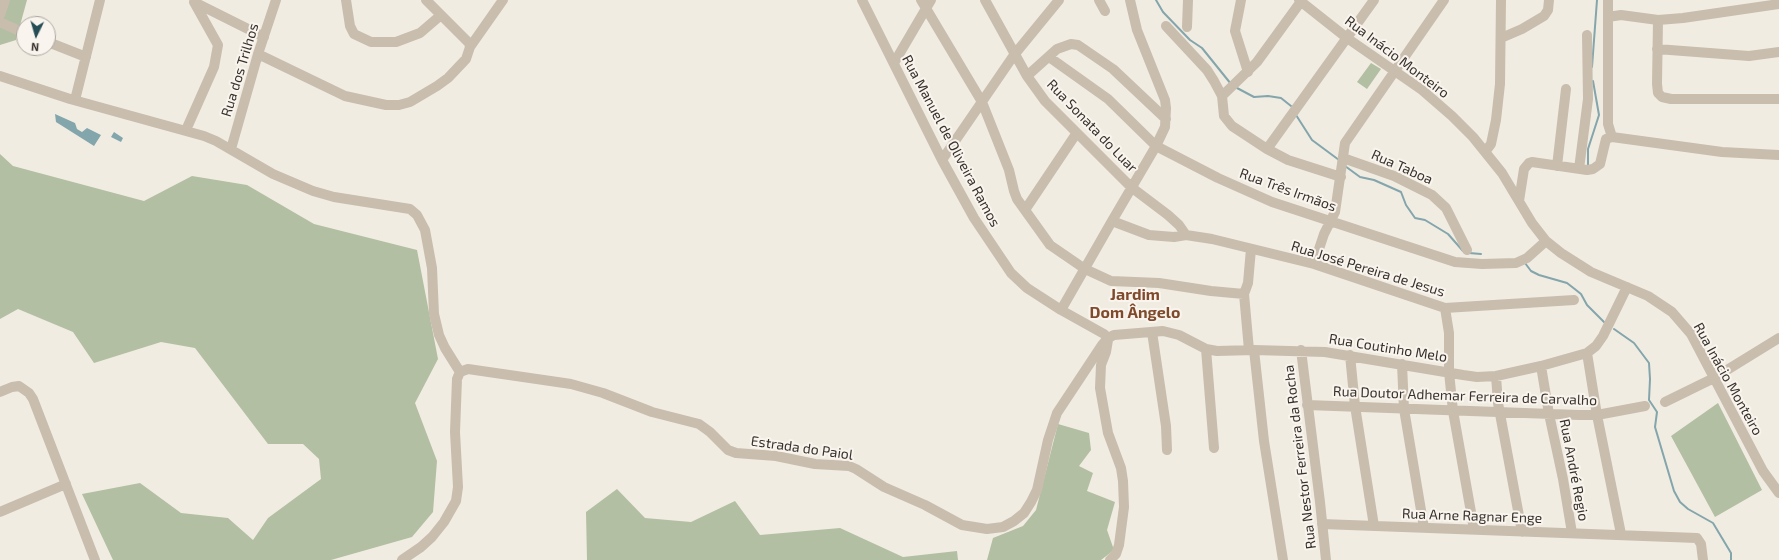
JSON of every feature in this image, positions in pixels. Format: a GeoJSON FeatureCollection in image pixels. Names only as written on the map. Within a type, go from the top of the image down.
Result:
{"type":"FeatureCollection","features":[{"type":"Feature","properties":{"kind":"street"},"geometry":{"type":"LineString","coordinates":[[0,15],[5,0]]}},
{"type":"Feature","properties":{"kind":"street"},"geometry":{"type":"LineString","coordinates":[[75,100],[100,0]]}},
{"type":"Feature","properties":{"kind":"street","name":"Rua dos Trilhos"},"geometry":{"type":"LineString","coordinates":[[231,149],[258,54],[276,0]]}},
{"type":"Feature","properties":{"kind":"street"},"geometry":{"type":"LineString","coordinates":[[346,0],[350,26],[354,34],[371,42],[396,42],[420,33],[441,15]]}},
{"type":"Feature","properties":{"kind":"street"},"geometry":{"type":"LineString","coordinates":[[426,0],[469,43],[470,48]]}},
{"type":"Feature","properties":{"kind":"street"},"geometry":{"type":"LineString","coordinates":[[258,54],[345,96],[386,105],[399,105],[410,102],[437,86],[466,59],[470,48],[502,0]]}},
{"type":"Feature","properties":{"kind":"street","name":"Rua Manuel de Oliveira Ramos"},"geometry":{"type":"LineString","coordinates":[[862,0],[942,160],[974,218],[1011,273],[1027,288],[1061,310],[1104,334],[1108,338]]}},
{"type":"Feature","properties":{"kind":"street","name":"Rua Sonata do Luar"},"geometry":{"type":"LineString","coordinates":[[985,0],[1014,55],[1045,101],[1076,134],[1131,187],[1168,215],[1179,225],[1186,235]]}},
{"type":"Feature","properties":{"kind":"street"},"geometry":{"type":"LineString","coordinates":[[1099,0],[1105,11]]}},
{"type":"Feature","properties":{"kind":"street"},"geometry":{"type":"LineString","coordinates":[[1061,310],[1156,146],[1162,135],[1166,119],[1165,100],[1137,30],[1130,0]]}},
{"type":"Feature","properties":{"kind":"street"},"geometry":{"type":"LineString","coordinates":[[1187,27],[1188,0]]}},
{"type":"Feature","properties":{"kind":"street"},"geometry":{"type":"LineString","coordinates":[[1241,0],[1235,31],[1248,72]]}},
{"type":"Feature","properties":{"kind":"street"},"geometry":{"type":"LineString","coordinates":[[1222,96],[1248,72],[1273,42],[1300,0]]}},
{"type":"Feature","properties":{"kind":"street","name":"Rua Inácio Monteiro"},"geometry":{"type":"LineString","coordinates":[[1300,0],[1347,38],[1422,90],[1452,116],[1502,173],[1518,201],[1546,241],[1581,266],[1648,296],[1672,312],[1690,334],[1763,471],[1779,493]]}},
{"type":"Feature","properties":{"kind":"street"},"geometry":{"type":"LineString","coordinates":[[1267,149],[1374,0]]}},
{"type":"Feature","properties":{"kind":"street"},"geometry":{"type":"LineString","coordinates":[[1314,264],[1329,221],[1335,212],[1345,143],[1444,0]]}},
{"type":"Feature","properties":{"kind":"street"},"geometry":{"type":"LineString","coordinates":[[1485,152],[1492,139],[1496,120],[1501,38],[1501,0]]}},
{"type":"Feature","properties":{"kind":"street"},"geometry":{"type":"LineString","coordinates":[[1501,38],[1522,30],[1544,16],[1548,10],[1549,0]]}},
{"type":"Feature","properties":{"kind":"street"},"geometry":{"type":"LineString","coordinates":[[1608,0],[1608,124],[1612,137]]}},
{"type":"Feature","properties":{"kind":"street"},"geometry":{"type":"LineString","coordinates":[[195,2],[264,37]]}},
{"type":"Feature","properties":{"kind":"street"},"geometry":{"type":"LineString","coordinates":[[186,130],[214,67],[218,45],[195,2]]}},
{"type":"Feature","properties":{"kind":"street"},"geometry":{"type":"LineString","coordinates":[[942,160],[1014,55],[1055,2]]}},
{"type":"Feature","properties":{"kind":"street"},"geometry":{"type":"LineString","coordinates":[[894,63],[925,3]]}},
{"type":"Feature","properties":{"kind":"street"},"geometry":{"type":"LineString","coordinates":[[925,3],[982,102],[1009,170],[1014,191],[1025,210],[1050,245],[1085,269],[1111,281],[1159,282],[1211,291],[1244,294]]}},
{"type":"Feature","properties":{"kind":"street"},"geometry":{"type":"LineString","coordinates":[[1608,17],[1621,15],[1658,20],[1683,18],[1734,5],[1779,4]]}},
{"type":"Feature","properties":{"kind":"street"},"geometry":{"type":"LineString","coordinates":[[1658,20],[1657,84],[1658,93],[1662,97],[1670,99],[1779,99]]}},
{"type":"Feature","properties":{"kind":"street"},"geometry":{"type":"LineString","coordinates":[[0,22],[16,29]]}},
{"type":"Feature","properties":{"kind":"street"},"geometry":{"type":"LineString","coordinates":[[1166,26],[1207,70],[1222,96],[1224,116],[1226,120],[1267,149],[1288,160],[1341,175]]}},
{"type":"Feature","properties":{"kind":"street"},"geometry":{"type":"LineString","coordinates":[[1580,169],[1588,99],[1587,35]]}},
{"type":"Feature","properties":{"kind":"street"},"geometry":{"type":"LineString","coordinates":[[1027,76],[1057,49],[1071,44],[1078,45],[1127,81],[1166,119]]}},
{"type":"Feature","properties":{"kind":"street"},"geometry":{"type":"LineString","coordinates":[[56,45],[86,57]]}},
{"type":"Feature","properties":{"kind":"street"},"geometry":{"type":"LineString","coordinates":[[1658,49],[1749,56],[1779,52]]}},
{"type":"Feature","properties":{"kind":"street","name":"Rua Três Irmãos"},"geometry":{"type":"LineString","coordinates":[[1048,57],[1108,99],[1156,146],[1218,178],[1272,202],[1455,262],[1482,264],[1516,263],[1527,258],[1546,241]]}},
{"type":"Feature","properties":{"kind":"street"},"geometry":{"type":"LineString","coordinates":[[0,76],[75,100],[204,136],[231,149],[273,174],[313,191],[334,197],[410,209],[417,215],[425,230],[429,245],[436,323],[445,348],[458,376],[455,432],[458,487],[456,501],[444,522],[432,537],[421,547],[402,560]]}},
{"type":"Feature","properties":{"kind":"street"},"geometry":{"type":"LineString","coordinates":[[1557,166],[1566,89]]}},
{"type":"Feature","properties":{"kind":"street"},"geometry":{"type":"LineString","coordinates":[[1025,210],[1076,134]]}},
{"type":"Feature","properties":{"kind":"street"},"geometry":{"type":"LineString","coordinates":[[1518,201],[1524,169],[1529,163],[1532,162],[1587,170],[1596,168],[1600,164],[1604,142],[1606,139],[1612,137],[1722,152],[1779,155]]}},
{"type":"Feature","properties":{"kind":"street","name":"Rua Taboa"},"geometry":{"type":"LineString","coordinates":[[1343,159],[1394,176],[1432,195],[1446,208],[1467,250]]}},
{"type":"Feature","properties":{"kind":"street","name":"Rua José Pereira de Jesus"},"geometry":{"type":"LineString","coordinates":[[1112,221],[1149,235],[1174,237],[1186,235],[1231,243],[1314,264],[1445,308],[1574,300]]}},
{"type":"Feature","properties":{"kind":"street"},"geometry":{"type":"LineString","coordinates":[[1251,249],[1248,283],[1244,294],[1264,441],[1283,560]]}},
{"type":"Feature","properties":{"kind":"street","name":"Rua Coutinho Melo"},"geometry":{"type":"LineString","coordinates":[[1108,338],[1119,334],[1163,332],[1179,335],[1206,349],[1217,351],[1301,350],[1350,355],[1477,377],[1496,376],[1541,366],[1587,353],[1596,346],[1603,336],[1626,287]]}},
{"type":"Feature","properties":{"kind":"street"},"geometry":{"type":"LineString","coordinates":[[1445,308],[1449,333],[1449,372],[1453,411],[1474,529]]}},
{"type":"Feature","properties":{"kind":"street"},"geometry":{"type":"LineString","coordinates":[[1152,332],[1166,426],[1167,450]]}},
{"type":"Feature","properties":{"kind":"street"},"geometry":{"type":"LineString","coordinates":[[1108,338],[1108,344],[1101,365],[1100,388],[1108,433],[1121,468],[1124,507],[1120,545],[1116,554],[1110,560]]}},
{"type":"Feature","properties":{"kind":"street","name":"Estrada do Paiol"},"geometry":{"type":"LineString","coordinates":[[458,376],[468,369],[478,370],[571,384],[604,392],[652,412],[699,424],[710,432],[728,450],[736,453],[776,456],[815,464],[850,466],[884,487],[925,504],[962,525],[988,530],[1003,527],[1014,521],[1024,513],[1031,502],[1037,490],[1048,440],[1057,413],[1108,338]]}},
{"type":"Feature","properties":{"kind":"street"},"geometry":{"type":"LineString","coordinates":[[1664,402],[1714,378],[1779,338]]}},
{"type":"Feature","properties":{"kind":"street"},"geometry":{"type":"LineString","coordinates":[[1206,349],[1214,448]]}},
{"type":"Feature","properties":{"kind":"street","name":"Rua Nestor Ferreira da Rocha"},"geometry":{"type":"LineString","coordinates":[[1301,350],[1326,560]]}},
{"type":"Feature","properties":{"kind":"street"},"geometry":{"type":"LineString","coordinates":[[1587,353],[1597,415],[1621,534]]}},
{"type":"Feature","properties":{"kind":"street"},"geometry":{"type":"LineString","coordinates":[[1350,355],[1354,406],[1374,526]]}},
{"type":"Feature","properties":{"kind":"street"},"geometry":{"type":"LineString","coordinates":[[1402,364],[1404,409],[1424,528]]}},
{"type":"Feature","properties":{"kind":"street","name":"Rua André Regio"},"geometry":{"type":"LineString","coordinates":[[1541,366],[1548,414],[1563,479],[1572,533]]}},
{"type":"Feature","properties":{"kind":"street"},"geometry":{"type":"LineString","coordinates":[[1496,376],[1499,412],[1522,532]]}},
{"type":"Feature","properties":{"kind":"street"},"geometry":{"type":"LineString","coordinates":[[0,392],[19,386],[29,393],[34,399],[95,560]]}},
{"type":"Feature","properties":{"kind":"street","name":"Rua Doutor Adhemar Ferreira de Carvalho"},"geometry":{"type":"LineString","coordinates":[[1307,405],[1597,415],[1645,406]]}},
{"type":"Feature","properties":{"kind":"street"},"geometry":{"type":"LineString","coordinates":[[0,512],[66,484]]}},
{"type":"Feature","properties":{"kind":"street","name":"Rua Arne Ragnar Enge"},"geometry":{"type":"LineString","coordinates":[[1322,524],[1697,538],[1701,544],[1703,560]]}},
{"type":"Feature","properties":{"kind":"green space"},"geometry":{"type":"Polygon","coordinates":[[[0,0],[27,0],[23,16],[16,16],[16,40],[0,45],[0,0]]]}},
{"type":"Feature","properties":{"kind":"green space"},"geometry":{"type":"Polygon","coordinates":[[[1371,63],[1381,69],[1367,89],[1357,82],[1371,63]]]}},
{"type":"Feature","properties":{"kind":"green space"},"geometry":{"type":"Polygon","coordinates":[[[0,154],[13,166],[144,201],[192,176],[247,185],[314,224],[417,250],[438,359],[415,403],[437,461],[433,512],[412,537],[331,560],[113,560],[82,494],[140,483],[181,513],[228,518],[253,540],[268,518],[321,479],[319,459],[303,444],[268,444],[195,348],[161,342],[94,363],[73,332],[18,309],[0,319],[0,154]]]}},
{"type":"Feature","properties":{"kind":"green space"},"geometry":{"type":"Polygon","coordinates":[[[1718,403],[1762,490],[1715,517],[1671,436],[1718,403]]]}},
{"type":"Feature","properties":{"kind":"green space"},"geometry":{"type":"Polygon","coordinates":[[[1058,424],[1089,433],[1091,450],[1079,466],[1093,473],[1087,491],[1115,502],[1107,530],[1114,550],[1101,560],[987,560],[993,538],[1023,526],[1036,510],[1058,424]]]}},
{"type":"Feature","properties":{"kind":"green space"},"geometry":{"type":"Polygon","coordinates":[[[617,489],[645,518],[691,522],[735,501],[760,535],[840,528],[903,557],[957,551],[958,560],[587,560],[586,512],[617,489]]]}},
{"type":"Feature","properties":{"kind":"water"},"geometry":{"type":"Polygon","coordinates":[[[55,114],[75,123],[77,129],[82,132],[87,128],[101,135],[94,146],[56,122],[55,114]]]}},
{"type":"Feature","properties":{"kind":"water"},"geometry":{"type":"Polygon","coordinates":[[[114,132],[123,138],[121,142],[111,137],[114,132]]]}},
{"type":"Feature","properties":{"kind":"waterway"},"geometry":{"type":"LineString","coordinates":[[1156,0],[1163,12],[1190,40],[1202,48],[1231,84]]}},
{"type":"Feature","properties":{"kind":"waterway"},"geometry":{"type":"LineString","coordinates":[[1592,67],[1597,0]]}},
{"type":"Feature","properties":{"kind":"waterway"},"geometry":{"type":"LineString","coordinates":[[1588,165],[1588,149],[1599,115],[1593,81]]}},
{"type":"Feature","properties":{"kind":"waterway"},"geometry":{"type":"LineString","coordinates":[[1237,88],[1254,97],[1268,96],[1281,98],[1291,106]]}},
{"type":"Feature","properties":{"kind":"waterway"},"geometry":{"type":"LineString","coordinates":[[1296,115],[1312,140],[1339,160]]}},
{"type":"Feature","properties":{"kind":"waterway"},"geometry":{"type":"LineString","coordinates":[[1345,166],[1360,177],[1374,180],[1401,192],[1406,205],[1415,218],[1425,220],[1448,234],[1463,251]]}},
{"type":"Feature","properties":{"kind":"waterway"},"geometry":{"type":"LineString","coordinates":[[1469,253],[1481,254]]}},
{"type":"Feature","properties":{"kind":"waterway"},"geometry":{"type":"LineString","coordinates":[[1525,263],[1531,271],[1539,275],[1567,283],[1581,294],[1587,305],[1604,322]]}},
{"type":"Feature","properties":{"kind":"waterway"},"geometry":{"type":"LineString","coordinates":[[1614,329],[1634,343],[1649,363],[1649,400],[1657,412],[1655,427],[1674,491],[1680,502],[1688,509],[1713,523],[1731,553],[1731,560]]}},
{"type":"Feature","properties":{"kind":"district","name":"Jardim Dom Ângelo"},"geometry":{"type":"Point","coordinates":[1135,304]}}]}
